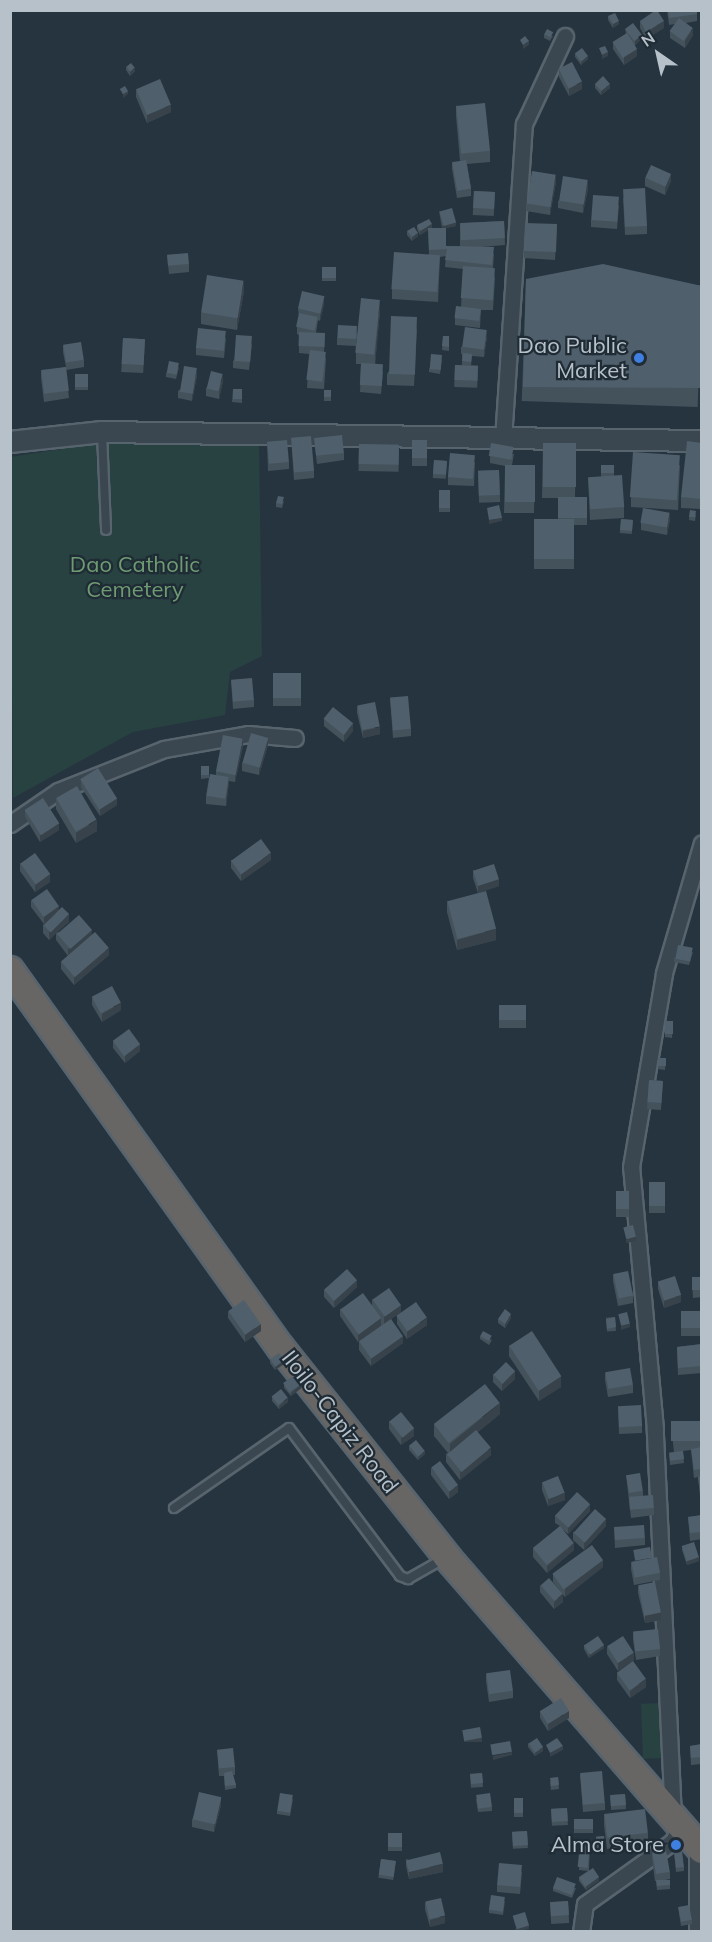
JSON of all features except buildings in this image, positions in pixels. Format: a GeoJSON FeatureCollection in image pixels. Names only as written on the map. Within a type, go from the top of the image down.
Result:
{"type":"FeatureCollection","features":[{"type":"Feature","properties":{"kind":"highway","name":"Iloilo-Capiz Road"},"geometry":{"type":"LineString","coordinates":[[10,970],[281,1348],[447,1557],[688,1835]]}},
{"type":"Feature","properties":{"kind":"street"},"geometry":{"type":"LineString","coordinates":[[503,439],[510,291],[524,124],[565,36]]}},
{"type":"Feature","properties":{"kind":"street"},"geometry":{"type":"LineString","coordinates":[[510,291],[531,287]]}},
{"type":"Feature","properties":{"kind":"street"},"geometry":{"type":"LineString","coordinates":[[10,442],[102,432],[702,441]]}},
{"type":"Feature","properties":{"kind":"street"},"geometry":{"type":"LineString","coordinates":[[10,824],[58,791],[164,749],[248,735],[295,738]]}},
{"type":"Feature","properties":{"kind":"street"},"geometry":{"type":"LineString","coordinates":[[697,1932],[631,1167],[664,973],[702,843]]}},
{"type":"Feature","properties":{"kind":"street"},"geometry":{"type":"LineString","coordinates":[[581,1932],[585,1904],[672,1842],[688,1835]]}},
{"type":"Feature","properties":{"kind":"lane"},"geometry":{"type":"LineString","coordinates":[[102,432],[106,531]]}},
{"type":"Feature","properties":{"kind":"lane"},"geometry":{"type":"LineString","coordinates":[[174,1508],[289,1428],[400,1576],[408,1579],[447,1557]]}},
{"type":"Feature","properties":{"kind":"green space","name":"Dao Catholic Cemetery"},"geometry":{"type":"Polygon","coordinates":[[[259,440],[262,656],[230,672],[225,715],[133,732],[13,798],[10,457],[113,441],[259,440]]]}},
{"type":"Feature","properties":{"kind":"green space"},"geometry":{"type":"Polygon","coordinates":[[[662,1703],[664,1758],[643,1759],[641,1704],[662,1703]]]}},
{"type":"Feature","properties":{"kind":"place","name":"Dao Public Market"},"geometry":{"type":"Point","coordinates":[639,358]}},
{"type":"Feature","properties":{"kind":"place","name":"Alma Store"},"geometry":{"type":"Point","coordinates":[676,1845]}}]}
